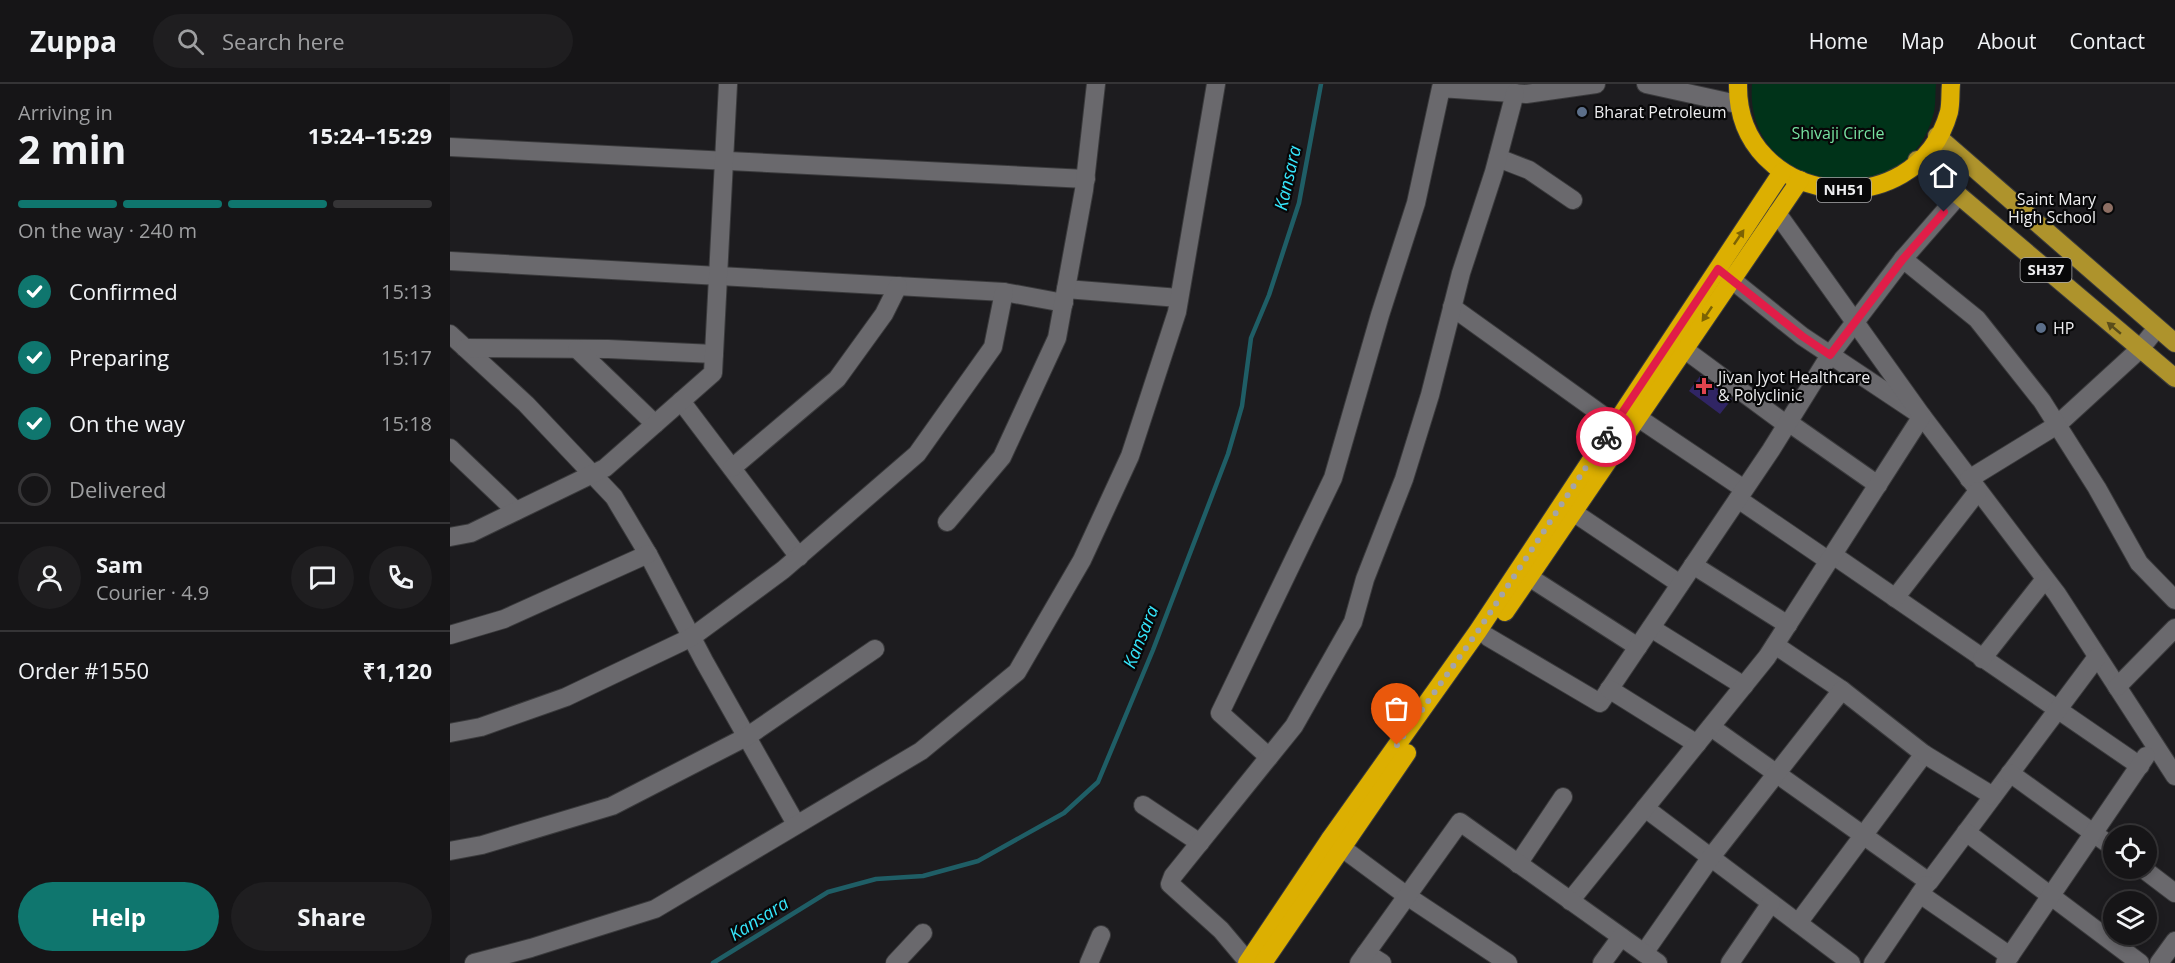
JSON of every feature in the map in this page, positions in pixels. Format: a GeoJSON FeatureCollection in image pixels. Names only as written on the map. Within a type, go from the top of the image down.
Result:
{"type":"FeatureCollection","features":[{"type":"Feature","properties":{"kind":"highway","name":"NH51"},"geometry":{"type":"LineString","coordinates":[[1738,84],[1737,104],[1753,142],[1782,172],[1820,189],[1861,190],[1900,176],[1930,149],[1949,111],[1951,84]]}},
{"type":"Feature","properties":{"kind":"highway","name":"NH51"},"geometry":{"type":"LineString","coordinates":[[1335,843],[1488,638],[1684,349],[1782,172]]}},
{"type":"Feature","properties":{"kind":"highway","name":"NH51"},"geometry":{"type":"LineString","coordinates":[[1253,963],[1615,424],[1724,274],[1777,213],[1800,180]]}},
{"type":"Feature","properties":{"kind":"main road","name":"SH37"},"geometry":{"type":"LineString","coordinates":[[1937,136],[2175,343]]}},
{"type":"Feature","properties":{"kind":"main road","name":"SH37"},"geometry":{"type":"LineString","coordinates":[[1917,160],[2175,378]]}},
{"type":"Feature","properties":{"kind":"street"},"geometry":{"type":"LineString","coordinates":[[450,537],[471,533],[605,468],[713,373],[728,84]]}},
{"type":"Feature","properties":{"kind":"street"},"geometry":{"type":"LineString","coordinates":[[947,522],[1002,457],[1057,338],[1086,179],[1096,84]]}},
{"type":"Feature","properties":{"kind":"street"},"geometry":{"type":"LineString","coordinates":[[474,963],[531,948],[655,909],[921,751],[1017,672],[1082,560],[1130,456],[1179,298],[1216,84]]}},
{"type":"Feature","properties":{"kind":"street"},"geometry":{"type":"LineString","coordinates":[[1269,758],[1220,713],[1333,478],[1380,315],[1416,204],[1441,88],[1515,93],[1596,84]]}},
{"type":"Feature","properties":{"kind":"street"},"geometry":{"type":"LineString","coordinates":[[1646,84],[1737,104]]}},
{"type":"Feature","properties":{"kind":"street"},"geometry":{"type":"LineString","coordinates":[[1253,963],[1221,930],[1170,884],[1173,876],[1294,726],[1353,622],[1365,579],[1417,437],[1452,307],[1498,158],[1515,93]]}},
{"type":"Feature","properties":{"kind":"street"},"geometry":{"type":"LineString","coordinates":[[450,147],[1086,179]]}},
{"type":"Feature","properties":{"kind":"street"},"geometry":{"type":"LineString","coordinates":[[1498,158],[1529,170],[1573,200]]}},
{"type":"Feature","properties":{"kind":"street"},"geometry":{"type":"LineString","coordinates":[[1488,638],[1600,703],[1741,494],[1830,355],[1903,259],[1958,196]]}},
{"type":"Feature","properties":{"kind":"street"},"geometry":{"type":"LineString","coordinates":[[1777,213],[1922,416],[2045,579],[2175,776]]}},
{"type":"Feature","properties":{"kind":"street"},"geometry":{"type":"LineString","coordinates":[[1903,259],[1977,319],[2042,401],[2097,488],[2139,563],[2175,600]]}},
{"type":"Feature","properties":{"kind":"street"},"geometry":{"type":"LineString","coordinates":[[450,261],[1065,296],[1179,298]]}},
{"type":"Feature","properties":{"kind":"street"},"geometry":{"type":"LineString","coordinates":[[1724,274],[1802,336],[1922,416]]}},
{"type":"Feature","properties":{"kind":"street"},"geometry":{"type":"LineString","coordinates":[[732,468],[837,379],[884,314],[898,286]]}},
{"type":"Feature","properties":{"kind":"street"},"geometry":{"type":"LineString","coordinates":[[450,733],[481,727],[566,697],[692,638],[799,557],[917,454],[993,346],[1004,292]]}},
{"type":"Feature","properties":{"kind":"street"},"geometry":{"type":"LineString","coordinates":[[1452,307],[1615,424]]}},
{"type":"Feature","properties":{"kind":"street"},"geometry":{"type":"LineString","coordinates":[[1895,598],[1974,485],[2057,425],[2140,350],[2157,328]]}},
{"type":"Feature","properties":{"kind":"street"},"geometry":{"type":"LineString","coordinates":[[450,334],[526,404],[614,497],[648,554],[796,824]]}},
{"type":"Feature","properties":{"kind":"street"},"geometry":{"type":"LineString","coordinates":[[465,348],[714,354]]}},
{"type":"Feature","properties":{"kind":"street"},"geometry":{"type":"LineString","coordinates":[[577,349],[655,424]]}},
{"type":"Feature","properties":{"kind":"street"},"geometry":{"type":"LineString","coordinates":[[1684,349],[1878,485]]}},
{"type":"Feature","properties":{"kind":"street"},"geometry":{"type":"LineString","coordinates":[[681,401],[799,557]]}},
{"type":"Feature","properties":{"kind":"street"},"geometry":{"type":"LineString","coordinates":[[1570,901],[1775,645],[1922,416]]}},
{"type":"Feature","properties":{"kind":"street"},"geometry":{"type":"LineString","coordinates":[[1637,417],[1831,558],[1895,598],[2140,766]]}},
{"type":"Feature","properties":{"kind":"street"},"geometry":{"type":"LineString","coordinates":[[450,448],[516,511]]}},
{"type":"Feature","properties":{"kind":"street"},"geometry":{"type":"LineString","coordinates":[[1573,512],[1680,584]]}},
{"type":"Feature","properties":{"kind":"street"},"geometry":{"type":"LineString","coordinates":[[450,635],[504,620],[648,554]]}},
{"type":"Feature","properties":{"kind":"street"},"geometry":{"type":"LineString","coordinates":[[1693,565],[1788,625]]}},
{"type":"Feature","properties":{"kind":"street"},"geometry":{"type":"LineString","coordinates":[[1529,577],[1638,647]]}},
{"type":"Feature","properties":{"kind":"street"},"geometry":{"type":"LineString","coordinates":[[1982,659],[2045,579]]}},
{"type":"Feature","properties":{"kind":"street"},"geometry":{"type":"LineString","coordinates":[[1651,628],[1744,686]]}},
{"type":"Feature","properties":{"kind":"street"},"geometry":{"type":"LineString","coordinates":[[2117,687],[2175,628]]}},
{"type":"Feature","properties":{"kind":"street"},"geometry":{"type":"LineString","coordinates":[[1775,645],[1842,690],[1924,754],[1993,796]]}},
{"type":"Feature","properties":{"kind":"street"},"geometry":{"type":"LineString","coordinates":[[450,851],[482,845],[612,806],[748,736],[875,649]]}},
{"type":"Feature","properties":{"kind":"street"},"geometry":{"type":"LineString","coordinates":[[1873,963],[1924,888],[2097,657]]}},
{"type":"Feature","properties":{"kind":"street"},"geometry":{"type":"LineString","coordinates":[[1609,689],[1697,744]]}},
{"type":"Feature","properties":{"kind":"street"},"geometry":{"type":"LineString","coordinates":[[1382,963],[1362,958],[1460,822],[1651,958],[1711,857],[1842,690]]}},
{"type":"Feature","properties":{"kind":"street"},"geometry":{"type":"LineString","coordinates":[[1711,727],[1863,836],[2008,959],[2154,744]]}},
{"type":"Feature","properties":{"kind":"street"},"geometry":{"type":"LineString","coordinates":[[1798,923],[1924,754]]}},
{"type":"Feature","properties":{"kind":"street"},"geometry":{"type":"LineString","coordinates":[[2010,773],[2103,840]]}},
{"type":"Feature","properties":{"kind":"street"},"geometry":{"type":"LineString","coordinates":[[1518,864],[1563,797]]}},
{"type":"Feature","properties":{"kind":"street"},"geometry":{"type":"LineString","coordinates":[[1143,805],[1200,843]]}},
{"type":"Feature","properties":{"kind":"street"},"geometry":{"type":"LineString","coordinates":[[1646,808],[1798,923],[1828,956],[1851,963]]}},
{"type":"Feature","properties":{"kind":"street"},"geometry":{"type":"LineString","coordinates":[[1966,832],[2140,963]]}},
{"type":"Feature","properties":{"kind":"street"},"geometry":{"type":"LineString","coordinates":[[1335,843],[1407,896],[1508,963]]}},
{"type":"Feature","properties":{"kind":"street"},"geometry":{"type":"LineString","coordinates":[[2157,879],[2175,892]]}},
{"type":"Feature","properties":{"kind":"street"},"geometry":{"type":"LineString","coordinates":[[1730,963],[1771,903]]}},
{"type":"Feature","properties":{"kind":"street"},"geometry":{"type":"LineString","coordinates":[[895,963],[923,933]]}},
{"type":"Feature","properties":{"kind":"street"},"geometry":{"type":"LineString","coordinates":[[1089,963],[1101,935]]}},
{"type":"Feature","properties":{"kind":"street"},"geometry":{"type":"LineString","coordinates":[[1602,963],[1621,937]]}},
{"type":"Feature","properties":{"kind":"street"},"geometry":{"type":"LineString","coordinates":[[2159,963],[2175,941]]}},
{"type":"Feature","properties":{"kind":"green space","name":"Shivaji Circle"},"geometry":{"type":"Polygon","coordinates":[[[1752,84],[1936,84],[1935,109],[1917,149],[1891,170],[1861,181],[1828,180],[1798,170],[1772,150],[1756,121],[1752,84]]]}},
{"type":"Feature","properties":{"kind":"building"},"geometry":{"type":"Polygon","coordinates":[[[1701,375],[1732,399],[1720,414],[1689,391],[1701,375]]]}},
{"type":"Feature","properties":{"kind":"waterway","name":"Kansara"},"geometry":{"type":"LineString","coordinates":[[713,963],[828,892],[876,879],[923,876],[978,861],[1064,813],[1098,782],[1153,650],[1228,454],[1242,406],[1251,338],[1269,295],[1299,203],[1321,84]]}},
{"type":"Feature","properties":{"kind":"way so far"},"geometry":{"type":"LineString","coordinates":[[1397,745],[1478,631],[1606,437]]}},
{"type":"Feature","properties":{"kind":"place","name":"Bharat Petroleum"},"geometry":{"type":"Point","coordinates":[1582,112]}},
{"type":"Feature","properties":{"kind":"place","name":"Saint Mary High School"},"geometry":{"type":"Point","coordinates":[2108,208]}},
{"type":"Feature","properties":{"kind":"place","name":"HP"},"geometry":{"type":"Point","coordinates":[2041,328]}},
{"type":"Feature","properties":{"kind":"place","name":"Jivan Jyot Healthcare & Polyclinic"},"geometry":{"type":"Point","coordinates":[1704,386]}},
{"type":"Feature","properties":{"kind":"route"},"geometry":{"type":"LineString","coordinates":[[1606,437],[1718,269],[1802,336],[1830,355],[1903,259],[1944,212]]}}]}
